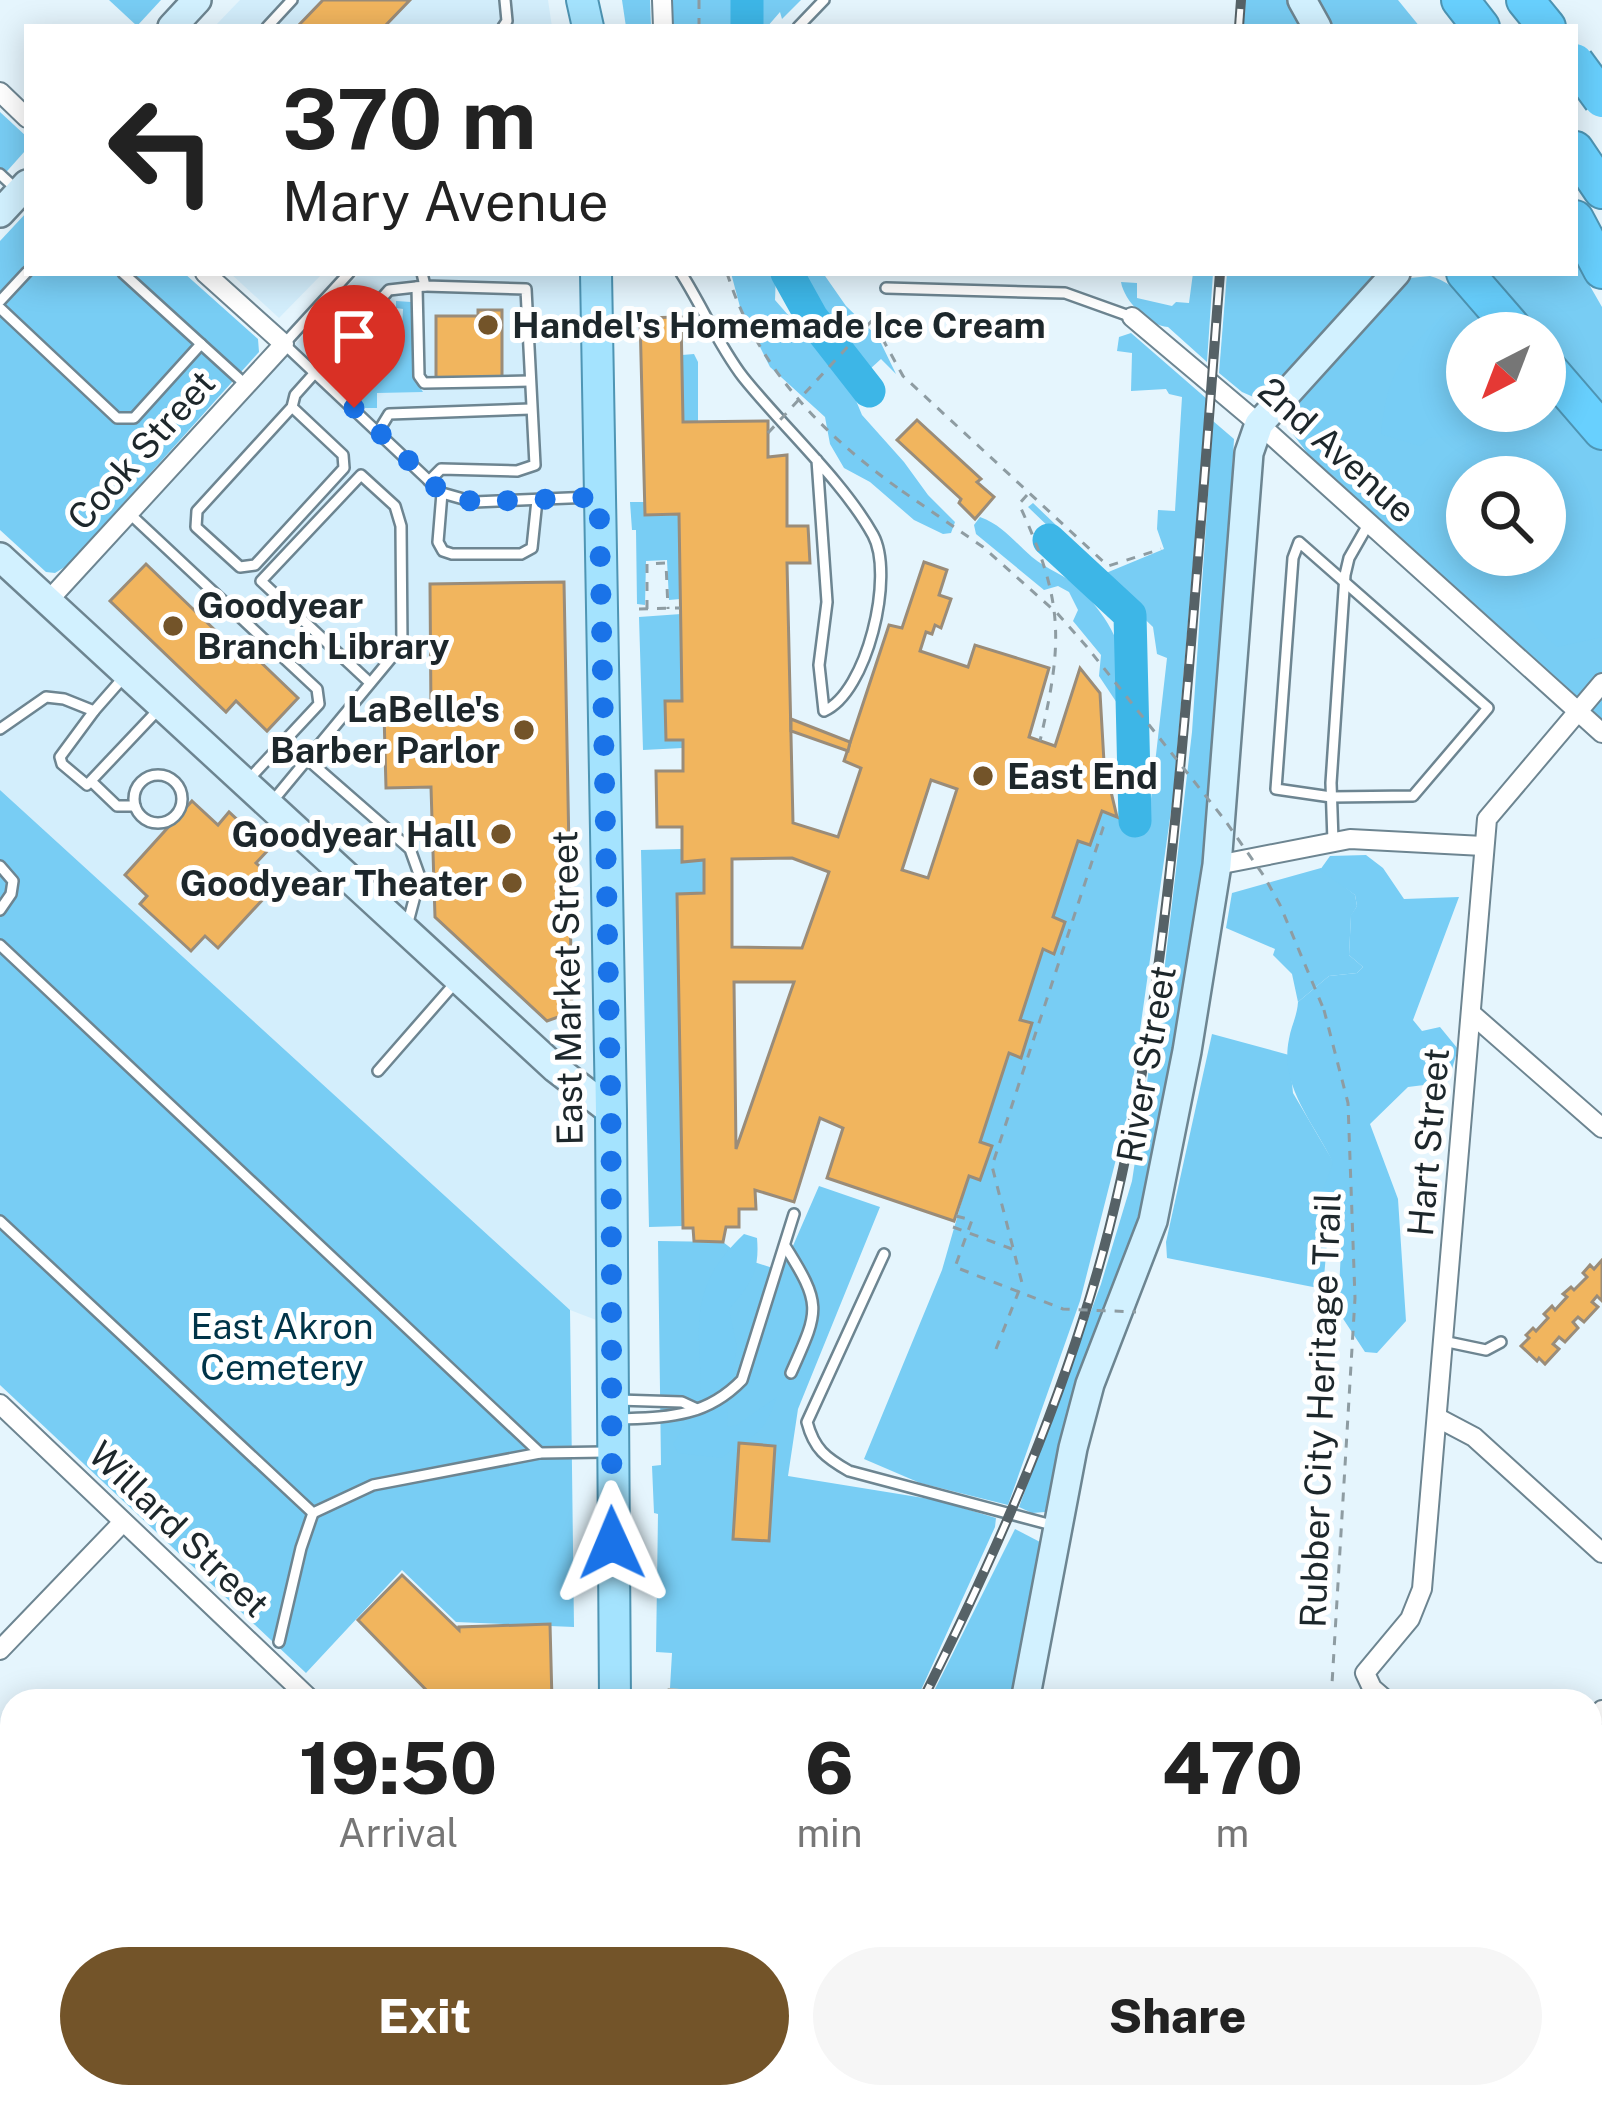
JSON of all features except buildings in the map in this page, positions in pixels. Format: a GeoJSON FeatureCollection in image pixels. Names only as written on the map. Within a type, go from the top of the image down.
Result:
{"type":"FeatureCollection","features":[{"type":"Feature","properties":{"kind":"highway"},"geometry":{"type":"LineString","coordinates":[[1460,0],[1479,24]]}},
{"type":"Feature","properties":{"kind":"highway"},"geometry":{"type":"LineString","coordinates":[[1525,0],[1545,24]]}},
{"type":"Feature","properties":{"kind":"highway"},"geometry":{"type":"LineString","coordinates":[[1578,66],[1602,100]]}},
{"type":"Feature","properties":{"kind":"highway"},"geometry":{"type":"LineString","coordinates":[[1578,154],[1602,190]]}},
{"type":"Feature","properties":{"kind":"highway"},"geometry":{"type":"LineString","coordinates":[[1578,225],[1602,270]]}},
{"type":"Feature","properties":{"kind":"highway"},"geometry":{"type":"LineString","coordinates":[[1469,276],[1499,312]]}},
{"type":"Feature","properties":{"kind":"highway"},"geometry":{"type":"LineString","coordinates":[[1566,389],[1602,431]]}},
{"type":"Feature","properties":{"kind":"main road","name":"East Market Street"},"geometry":{"type":"LineString","coordinates":[[596,276],[611,1111],[615,1689]]}},
{"type":"Feature","properties":{"kind":"street"},"geometry":{"type":"LineString","coordinates":[[175,24],[197,0]]}},
{"type":"Feature","properties":{"kind":"street"},"geometry":{"type":"LineString","coordinates":[[1578,79],[1602,53]]}},
{"type":"Feature","properties":{"kind":"street"},"geometry":{"type":"LineString","coordinates":[[0,92],[24,115]]}},
{"type":"Feature","properties":{"kind":"street"},"geometry":{"type":"LineString","coordinates":[[208,276],[284,344]]}},
{"type":"Feature","properties":{"kind":"street"},"geometry":{"type":"LineString","coordinates":[[1259,424],[1393,276]]}},
{"type":"Feature","properties":{"kind":"street","name":"2nd Avenue"},"geometry":{"type":"LineString","coordinates":[[1132,317],[1259,424],[1602,733]]}},
{"type":"Feature","properties":{"kind":"street","name":"Cook Street"},"geometry":{"type":"LineString","coordinates":[[48,601],[284,344]]}},
{"type":"Feature","properties":{"kind":"street","name":"River Street"},"geometry":{"type":"LineString","coordinates":[[1027,1689],[1090,1384],[1153,1221],[1187,1051],[1216,866],[1243,499],[1249,453],[1259,424]]}},
{"type":"Feature","properties":{"kind":"street"},"geometry":{"type":"LineString","coordinates":[[0,557],[555,1068],[611,1111]]}},
{"type":"Feature","properties":{"kind":"street","name":"Hart Street"},"geometry":{"type":"LineString","coordinates":[[1373,1689],[1366,1673],[1418,1606],[1422,1589],[1487,819],[1602,683]]}},
{"type":"Feature","properties":{"kind":"street"},"geometry":{"type":"LineString","coordinates":[[1216,866],[1333,842],[1372,839],[1483,846]]}},
{"type":"Feature","properties":{"kind":"street"},"geometry":{"type":"LineString","coordinates":[[1473,1015],[1602,1128]]}},
{"type":"Feature","properties":{"kind":"street","name":"Willard Street"},"geometry":{"type":"LineString","coordinates":[[0,1404],[299,1689]]}},
{"type":"Feature","properties":{"kind":"street"},"geometry":{"type":"LineString","coordinates":[[1438,1418],[1474,1437],[1602,1553]]}},
{"type":"Feature","properties":{"kind":"street"},"geometry":{"type":"LineString","coordinates":[[0,1650],[123,1522]]}},
{"type":"Feature","properties":{"kind":"lane"},"geometry":{"type":"LineString","coordinates":[[270,24],[292,0]]}},
{"type":"Feature","properties":{"kind":"lane"},"geometry":{"type":"LineString","coordinates":[[801,24],[824,0]]}},
{"type":"Feature","properties":{"kind":"lane"},"geometry":{"type":"LineString","coordinates":[[24,276],[0,304],[117,418],[134,418],[201,344]]}},
{"type":"Feature","properties":{"kind":"lane"},"geometry":{"type":"LineString","coordinates":[[126,276],[245,385]]}},
{"type":"Feature","properties":{"kind":"lane"},"geometry":{"type":"LineString","coordinates":[[347,276],[284,344],[442,493],[474,502],[599,497]]}},
{"type":"Feature","properties":{"kind":"lane"},"geometry":{"type":"LineString","coordinates":[[422,276],[418,376],[424,383],[530,381]]}},
{"type":"Feature","properties":{"kind":"lane"},"geometry":{"type":"LineString","coordinates":[[683,276],[740,373],[817,460],[875,538],[882,576],[862,665],[836,706],[824,711],[819,665],[826,602],[817,460]]}},
{"type":"Feature","properties":{"kind":"lane"},"geometry":{"type":"LineString","coordinates":[[292,407],[344,455],[344,468],[255,565],[240,567],[196,527],[197,511],[389,290],[421,286],[526,289],[535,465],[517,471],[441,469],[429,481]]}},
{"type":"Feature","properties":{"kind":"lane"},"geometry":{"type":"LineString","coordinates":[[886,289],[1065,293],[1132,317]]}},
{"type":"Feature","properties":{"kind":"lane"},"geometry":{"type":"LineString","coordinates":[[378,432],[389,414],[531,409]]}},
{"type":"Feature","properties":{"kind":"lane"},"geometry":{"type":"LineString","coordinates":[[269,805],[402,645],[401,526],[394,506],[361,475],[261,581],[368,681]]}},
{"type":"Feature","properties":{"kind":"lane"},"geometry":{"type":"LineString","coordinates":[[442,493],[438,542],[452,554],[521,554],[532,548],[537,500]]}},
{"type":"Feature","properties":{"kind":"lane"},"geometry":{"type":"LineString","coordinates":[[128,513],[317,689],[319,704],[245,782]]}},
{"type":"Feature","properties":{"kind":"lane"},"geometry":{"type":"LineString","coordinates":[[1333,842],[1331,796],[1345,580],[1349,558],[1369,524]]}},
{"type":"Feature","properties":{"kind":"lane"},"geometry":{"type":"LineString","coordinates":[[1298,542],[1488,708],[1413,796],[1331,796],[1276,789],[1292,558],[1298,542]]}},
{"type":"Feature","properties":{"kind":"lane"},"geometry":{"type":"LineString","coordinates":[[126,674],[60,757],[83,783],[93,783],[117,806],[135,806]]}},
{"type":"Feature","properties":{"kind":"lane"},"geometry":{"type":"LineString","coordinates":[[0,729],[46,697],[94,711]]}},
{"type":"Feature","properties":{"kind":"lane"},"geometry":{"type":"LineString","coordinates":[[93,783],[161,706]]}},
{"type":"Feature","properties":{"kind":"lane"},"geometry":{"type":"LineString","coordinates":[[308,759],[410,849],[420,877],[406,930]]}},
{"type":"Feature","properties":{"kind":"lane"},"geometry":{"type":"LineString","coordinates":[[151,776],[172,780],[181,792],[180,808],[169,820],[145,819],[135,806],[135,791],[151,776]]}},
{"type":"Feature","properties":{"kind":"lane"},"geometry":{"type":"LineString","coordinates":[[0,866],[13,881],[0,910]]}},
{"type":"Feature","properties":{"kind":"lane"},"geometry":{"type":"LineString","coordinates":[[0,945],[540,1453]]}},
{"type":"Feature","properties":{"kind":"lane"},"geometry":{"type":"LineString","coordinates":[[378,1071],[459,979]]}},
{"type":"Feature","properties":{"kind":"lane"},"geometry":{"type":"LineString","coordinates":[[610,1410],[686,1416],[728,1394],[742,1380],[794,1214]]}},
{"type":"Feature","properties":{"kind":"lane"},"geometry":{"type":"LineString","coordinates":[[0,1221],[313,1513]]}},
{"type":"Feature","properties":{"kind":"lane"},"geometry":{"type":"LineString","coordinates":[[785,1246],[808,1282],[815,1304],[811,1328],[791,1373]]}},
{"type":"Feature","properties":{"kind":"lane"},"geometry":{"type":"LineString","coordinates":[[884,1254],[807,1422],[813,1444],[849,1471],[1057,1527]]}},
{"type":"Feature","properties":{"kind":"lane"},"geometry":{"type":"LineString","coordinates":[[1443,1341],[1486,1350],[1501,1342]]}},
{"type":"Feature","properties":{"kind":"lane"},"geometry":{"type":"LineString","coordinates":[[610,1410],[682,1402],[695,1408]]}},
{"type":"Feature","properties":{"kind":"lane"},"geometry":{"type":"LineString","coordinates":[[279,1642],[313,1513],[373,1485],[540,1453],[610,1452]]}},
{"type":"Feature","properties":{"kind":"path","name":"Rubber City Heritage Trail"},"geometry":{"type":"LineString","coordinates":[[728,276],[755,340],[817,424],[983,547],[1057,613],[1224,819],[1280,904],[1324,1010],[1348,1103],[1355,1298],[1332,1689]]}},
{"type":"Feature","properties":{"kind":"path"},"geometry":{"type":"LineString","coordinates":[[768,433],[878,314],[892,328],[881,336],[903,376],[1108,566],[1161,549]]}},
{"type":"Feature","properties":{"kind":"path"},"geometry":{"type":"LineString","coordinates":[[1028,493],[1019,504],[1055,598],[1056,675],[1040,741]]}},
{"type":"Feature","properties":{"kind":"path"},"geometry":{"type":"LineString","coordinates":[[647,609],[647,564],[666,563],[668,609]]}},
{"type":"Feature","properties":{"kind":"path"},"geometry":{"type":"LineString","coordinates":[[639,609],[680,608]]}},
{"type":"Feature","properties":{"kind":"path"},"geometry":{"type":"LineString","coordinates":[[996,1349],[1022,1283],[989,1163],[1103,828],[1097,826]]}},
{"type":"Feature","properties":{"kind":"path"},"geometry":{"type":"LineString","coordinates":[[956,1216],[972,1220],[955,1268],[1063,1309],[1136,1312]]}},
{"type":"Feature","properties":{"kind":"path"},"geometry":{"type":"LineString","coordinates":[[953,1228],[1013,1249]]}},
{"type":"Feature","properties":{"kind":"shaded area"},"geometry":{"type":"Polygon","coordinates":[[[240,0],[548,0],[552,24],[217,24],[240,0]]]}},
{"type":"Feature","properties":{"kind":"shaded area"},"geometry":{"type":"Polygon","coordinates":[[[233,276],[320,276],[279,318],[233,276]]]}},
{"type":"Feature","properties":{"kind":"shaded area"},"geometry":{"type":"Polygon","coordinates":[[[357,276],[587,276],[603,1093],[559,1059],[62,599],[357,276]]]}},
{"type":"Feature","properties":{"kind":"shaded area"},"geometry":{"type":"Polygon","coordinates":[[[732,276],[776,276],[775,300],[850,386],[862,415],[955,522],[951,533],[914,520],[870,482],[844,468],[830,444],[825,417],[770,367],[740,307],[732,276]]]}},
{"type":"Feature","properties":{"kind":"shaded area"},"geometry":{"type":"Polygon","coordinates":[[[1441,315],[1446,322],[1446,432],[1534,432],[1556,456],[1465,456],[1467,434],[1429,438],[1420,446],[1381,434],[1392,380],[1441,315]]]}},
{"type":"Feature","properties":{"kind":"shaded area"},"geometry":{"type":"Polygon","coordinates":[[[1566,467],[1589,492],[1602,524],[1602,637],[1557,647],[1524,607],[1518,576],[1566,576],[1566,467]]]}},
{"type":"Feature","properties":{"kind":"shaded area"},"geometry":{"type":"Polygon","coordinates":[[[980,517],[1074,584],[1101,613],[1122,658],[1119,706],[1099,676],[1101,655],[1073,621],[1078,610],[1069,592],[1058,586],[1044,590],[976,534],[974,525],[980,517]]]}},
{"type":"Feature","properties":{"kind":"shaded area"},"geometry":{"type":"Polygon","coordinates":[[[0,562],[606,1115],[604,1323],[570,1310],[0,790],[0,562]]]}},
{"type":"Feature","properties":{"kind":"shaded area"},"geometry":{"type":"Polygon","coordinates":[[[1460,576],[1488,576],[1494,590],[1479,598],[1460,576]]]}},
{"type":"Feature","properties":{"kind":"shaded area"},"geometry":{"type":"Polygon","coordinates":[[[1366,855],[1383,868],[1404,899],[1459,897],[1413,1020],[1422,1031],[1440,1027],[1458,1049],[1448,1082],[1408,1087],[1370,1124],[1398,1199],[1406,1321],[1377,1353],[1365,1352],[1338,1311],[1341,1249],[1336,1209],[1319,1216],[1333,1163],[1300,1104],[1287,1057],[1298,1002],[1329,976],[1357,973],[1363,967],[1349,955],[1355,895],[1320,870],[1330,856],[1366,855]]]}},
{"type":"Feature","properties":{"kind":"shaded area"},"geometry":{"type":"Polygon","coordinates":[[[744,1234],[757,1238],[757,1260],[748,1285],[729,1309],[737,1348],[728,1390],[727,1427],[777,1397],[761,1429],[722,1458],[678,1453],[673,1444],[700,1414],[703,1297],[710,1277],[744,1234]]]}},
{"type":"Feature","properties":{"kind":"green space"},"geometry":{"type":"Polygon","coordinates":[[[109,0],[161,0],[139,24],[109,0]]]}},
{"type":"Feature","properties":{"kind":"green space"},"geometry":{"type":"Polygon","coordinates":[[[622,0],[650,0],[651,24],[626,24],[622,0]]]}},
{"type":"Feature","properties":{"kind":"green space"},"geometry":{"type":"Polygon","coordinates":[[[673,0],[801,0],[770,24],[673,24],[673,0]]]}},
{"type":"Feature","properties":{"kind":"green space"},"geometry":{"type":"Polygon","coordinates":[[[1245,0],[1286,0],[1300,24],[1243,24],[1245,0]]]}},
{"type":"Feature","properties":{"kind":"green space"},"geometry":{"type":"Polygon","coordinates":[[[1317,0],[1398,0],[1418,24],[1331,24],[1317,0]]]}},
{"type":"Feature","properties":{"kind":"green space"},"geometry":{"type":"Polygon","coordinates":[[[0,112],[24,134],[24,152],[0,179],[0,112]]]}},
{"type":"Feature","properties":{"kind":"green space"},"geometry":{"type":"Polygon","coordinates":[[[24,215],[24,276],[187,276],[258,339],[259,352],[68,565],[55,573],[46,572],[0,530],[0,241],[24,215]]]}},
{"type":"Feature","properties":{"kind":"green space"},"geometry":{"type":"Polygon","coordinates":[[[1578,265],[1602,307],[1602,419],[1566,376],[1566,312],[1512,312],[1482,276],[1578,276],[1578,265]]]}},
{"type":"Feature","properties":{"kind":"green space"},"geometry":{"type":"Polygon","coordinates":[[[806,276],[825,276],[846,306],[878,337],[896,374],[881,359],[870,369],[814,294],[806,276]]]}},
{"type":"Feature","properties":{"kind":"green space"},"geometry":{"type":"Polygon","coordinates":[[[1193,276],[1213,276],[1207,362],[1168,327],[1138,311],[1121,282],[1137,283],[1137,298],[1172,306],[1189,303],[1193,276]]]}},
{"type":"Feature","properties":{"kind":"green space"},"geometry":{"type":"Polygon","coordinates":[[[1227,276],[1381,276],[1266,396],[1258,399],[1242,392],[1219,373],[1227,276]]]}},
{"type":"Feature","properties":{"kind":"green space"},"geometry":{"type":"Polygon","coordinates":[[[1430,276],[1451,285],[1480,312],[1446,312],[1446,432],[1566,432],[1566,409],[1602,451],[1602,719],[1308,454],[1286,425],[1289,409],[1410,278],[1430,276]]]}},
{"type":"Feature","properties":{"kind":"green space"},"geometry":{"type":"Polygon","coordinates":[[[396,301],[411,302],[413,377],[423,392],[377,393],[377,408],[365,408],[330,373],[344,382],[380,342],[370,330],[402,329],[403,309],[396,308],[396,301]]]}},
{"type":"Feature","properties":{"kind":"green space"},"geometry":{"type":"Polygon","coordinates":[[[1131,333],[1207,399],[1173,797],[1129,1108],[1080,1301],[1008,1505],[920,1483],[864,1459],[942,1270],[969,1176],[980,1179],[992,1146],[980,1142],[1009,1053],[1032,1023],[1020,1020],[1043,949],[1055,953],[1065,922],[1053,917],[1078,841],[1091,844],[1102,811],[1148,825],[1167,658],[1157,654],[1153,627],[1028,507],[1033,503],[1106,573],[1164,549],[1157,529],[1158,510],[1175,511],[1182,397],[1166,389],[1131,391],[1132,353],[1117,351],[1119,337],[1131,333]]]}},
{"type":"Feature","properties":{"kind":"green space"},"geometry":{"type":"Polygon","coordinates":[[[694,354],[698,422],[683,422],[682,355],[694,354]]]}},
{"type":"Feature","properties":{"kind":"green space"},"geometry":{"type":"Polygon","coordinates":[[[1213,421],[1234,439],[1211,833],[1160,1137],[1128,1252],[1066,1417],[1045,1512],[1032,1513],[1019,1507],[1101,1284],[1132,1181],[1165,964],[1192,732],[1213,421]]]}},
{"type":"Feature","properties":{"kind":"green space"},"geometry":{"type":"Polygon","coordinates":[[[630,502],[644,502],[645,515],[679,514],[680,599],[669,600],[667,560],[646,561],[645,605],[637,604],[636,530],[632,530],[630,502]]]}},
{"type":"Feature","properties":{"kind":"green space"},"geometry":{"type":"Polygon","coordinates":[[[681,614],[682,701],[665,702],[666,739],[683,740],[683,748],[643,750],[639,617],[681,614]]]}},
{"type":"Feature","properties":{"kind":"green space","name":"East Akron Cemetery"},"geometry":{"type":"Polygon","coordinates":[[[0,790],[570,1310],[574,1627],[456,1622],[402,1570],[306,1673],[0,1385],[0,790]]]}},
{"type":"Feature","properties":{"kind":"green space"},"geometry":{"type":"Polygon","coordinates":[[[682,849],[704,860],[704,893],[677,895],[683,1226],[649,1227],[641,850],[682,849]]]}},
{"type":"Feature","properties":{"kind":"green space"},"geometry":{"type":"Polygon","coordinates":[[[1321,868],[1355,895],[1349,955],[1363,967],[1357,973],[1329,976],[1298,1002],[1292,974],[1273,955],[1275,949],[1226,928],[1232,893],[1321,868]]]}},
{"type":"Feature","properties":{"kind":"green space"},"geometry":{"type":"Polygon","coordinates":[[[1212,1034],[1289,1055],[1293,1093],[1334,1163],[1323,1289],[1167,1258],[1166,1242],[1212,1034]]]}},
{"type":"Feature","properties":{"kind":"green space"},"geometry":{"type":"Polygon","coordinates":[[[819,1186],[880,1207],[798,1409],[788,1476],[936,1500],[996,1518],[921,1689],[670,1688],[672,1653],[656,1652],[658,1514],[654,1513],[652,1466],[661,1465],[658,1241],[723,1242],[745,1259],[782,1271],[819,1186]]]}},
{"type":"Feature","properties":{"kind":"green space"},"geometry":{"type":"Polygon","coordinates":[[[1015,1529],[1040,1542],[1012,1689],[935,1689],[1015,1529]]]}},
{"type":"Feature","properties":{"kind":"waterway"},"geometry":{"type":"LineString","coordinates":[[747,0],[747,24]]}},
{"type":"Feature","properties":{"kind":"waterway"},"geometry":{"type":"LineString","coordinates":[[789,276],[812,318],[869,391]]}},
{"type":"Feature","properties":{"kind":"waterway"},"geometry":{"type":"LineString","coordinates":[[1049,540],[1130,615],[1135,821]]}},
{"type":"Feature","properties":{"kind":"railway"},"geometry":{"type":"LineString","coordinates":[[1239,24],[1241,0]]}},
{"type":"Feature","properties":{"kind":"railway"},"geometry":{"type":"LineString","coordinates":[[928,1689],[1003,1529],[1051,1411],[1092,1290],[1122,1174],[1153,1006],[1167,893],[1220,276]]}},
{"type":"Feature","properties":{"kind":"place","name":"Handel's Homemade Ice Cream"},"geometry":{"type":"Point","coordinates":[488,325]}},
{"type":"Feature","properties":{"kind":"place","name":"Goodyear Branch Library"},"geometry":{"type":"Point","coordinates":[173,626]}},
{"type":"Feature","properties":{"kind":"place","name":"LaBelle's Barber Parlor"},"geometry":{"type":"Point","coordinates":[524,730]}},
{"type":"Feature","properties":{"kind":"place","name":"East End"},"geometry":{"type":"Point","coordinates":[983,776]}},
{"type":"Feature","properties":{"kind":"place","name":"Goodyear Hall"},"geometry":{"type":"Point","coordinates":[501,834]}},
{"type":"Feature","properties":{"kind":"place","name":"Goodyear Theater"},"geometry":{"type":"Point","coordinates":[512,883]}},
{"type":"Feature","properties":{"kind":"route"},"geometry":{"type":"LineString","coordinates":[[354,408],[442,493],[474,502],[599,497],[611,1111],[612,1543]]}}]}
